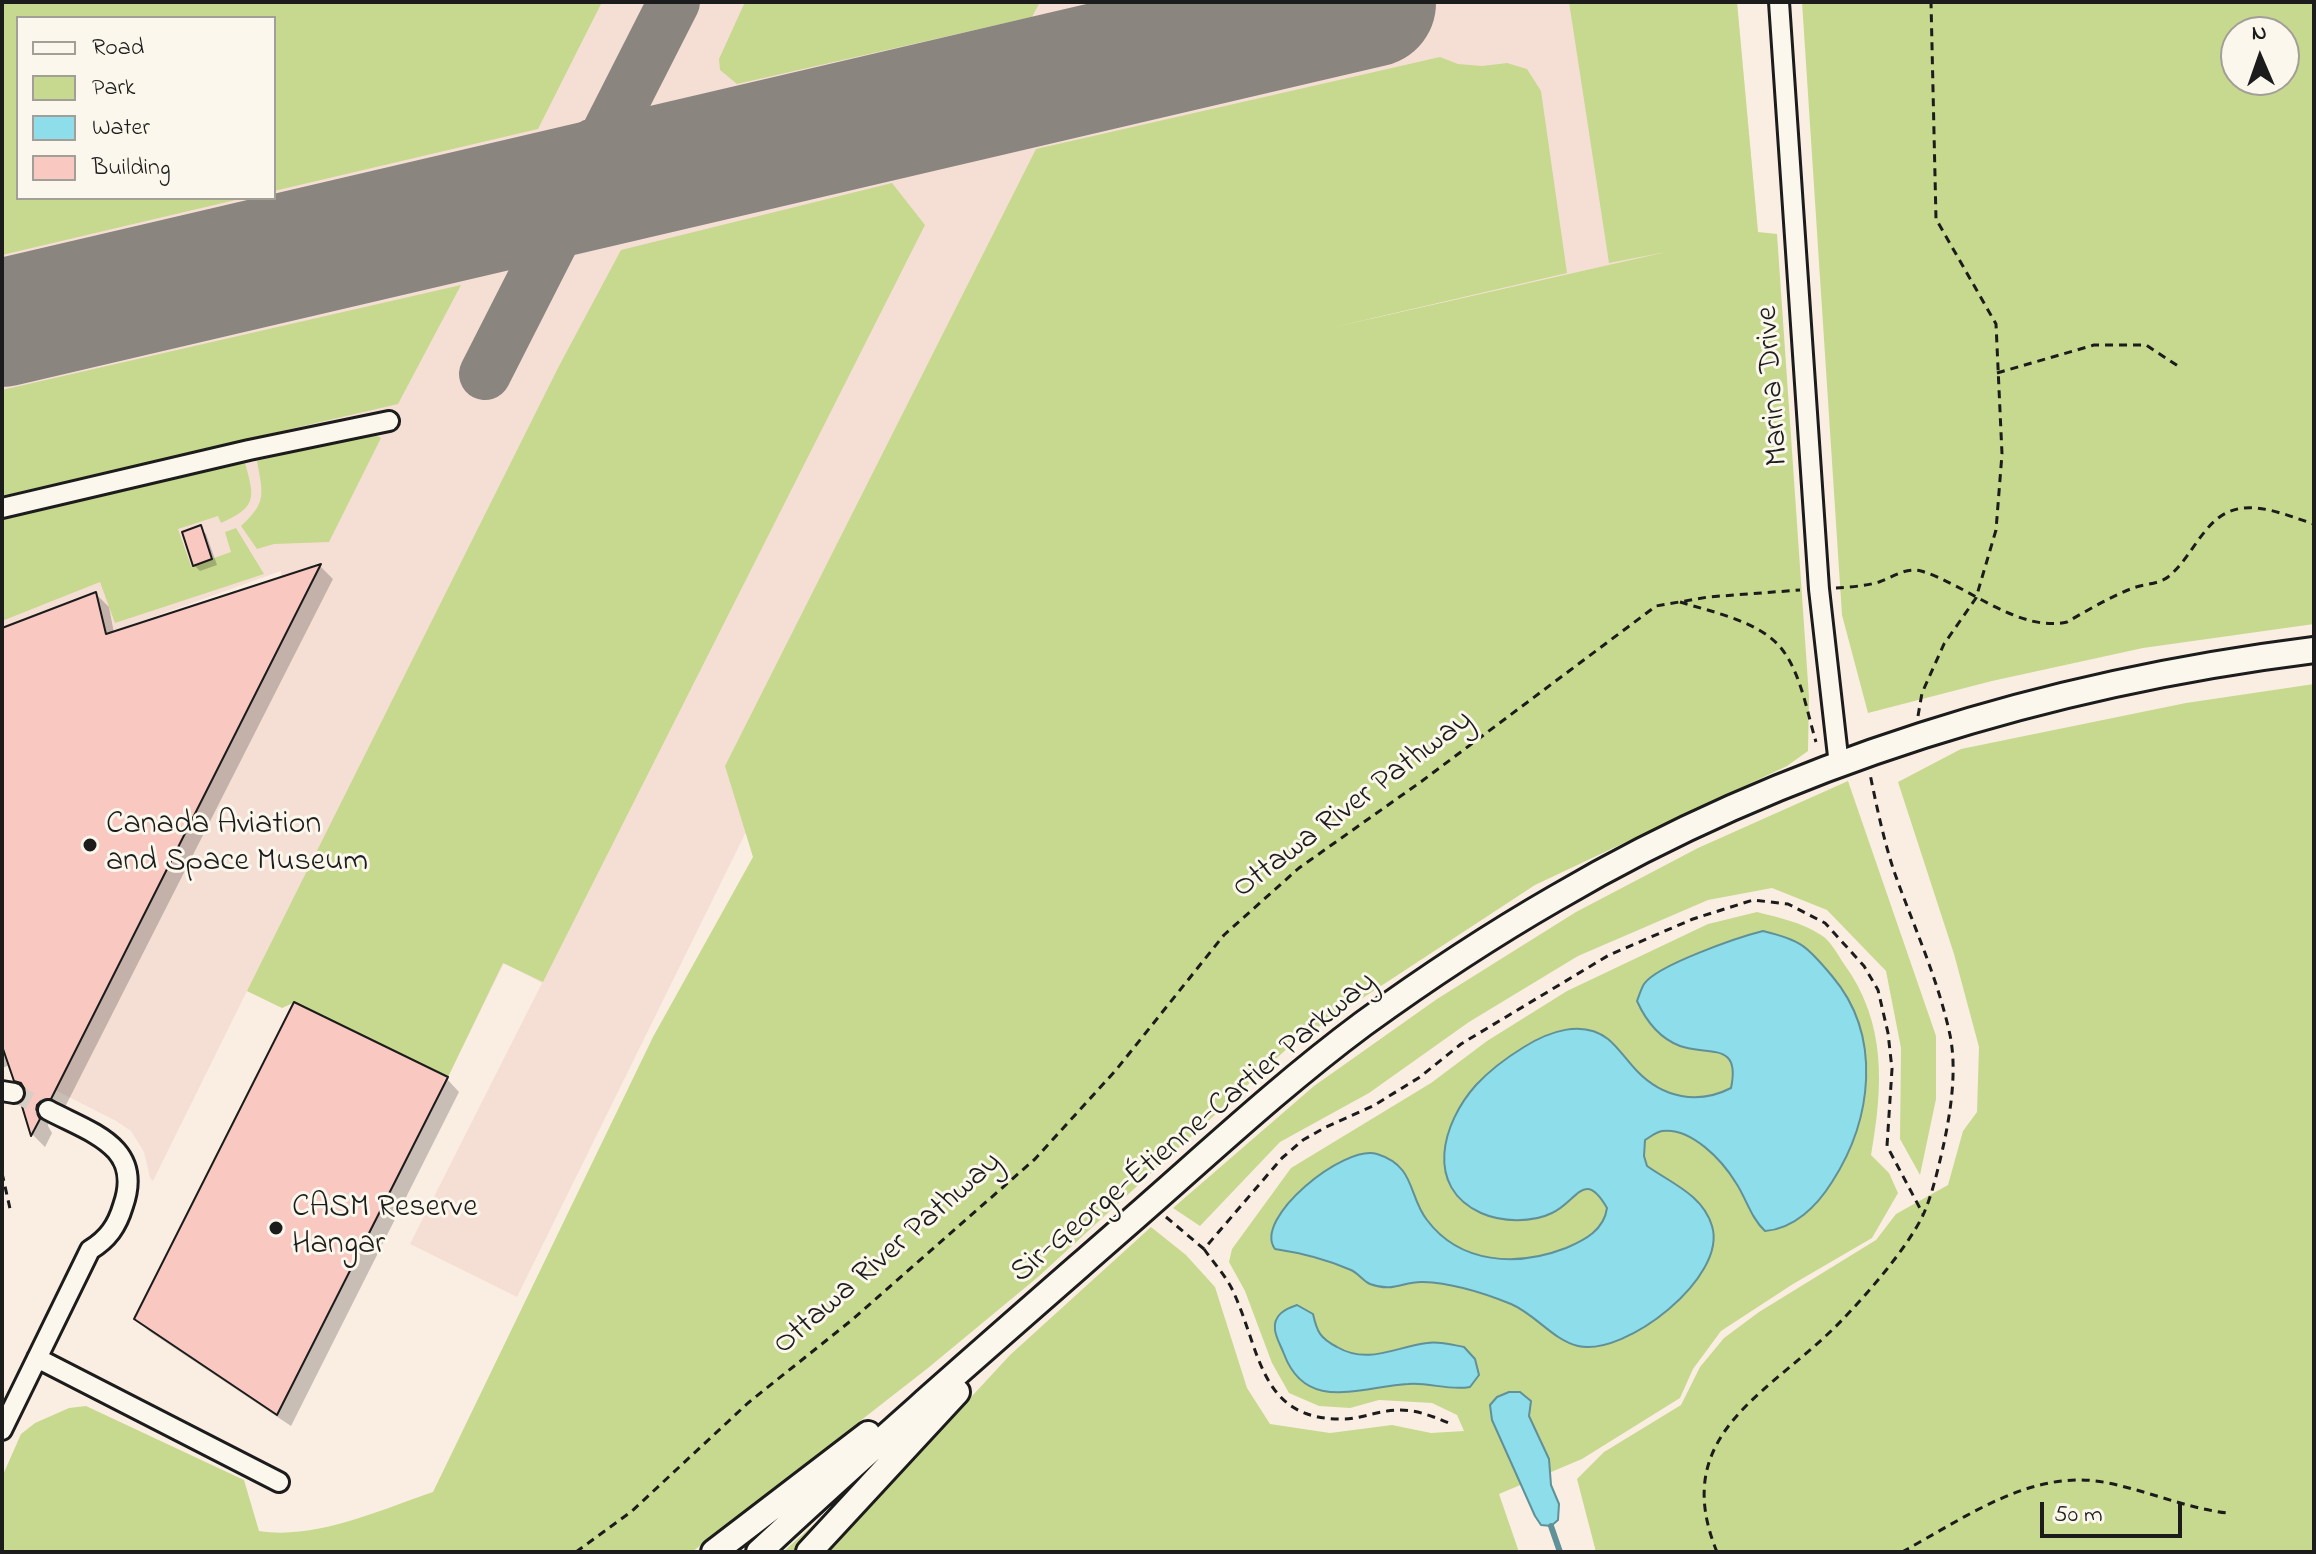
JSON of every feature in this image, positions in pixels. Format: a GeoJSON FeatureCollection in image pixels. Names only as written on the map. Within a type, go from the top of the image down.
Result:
{"type":"FeatureCollection","features":[{"type":"Feature","properties":{"kind":"main road","name":"Sir-George-Étienne-Cartier Parkway"},"geometry":{"type":"LineString","coordinates":[[759,1552],[1251,1116],[1363,1024],[1512,924],[1678,834],[1832,767],[1914,738],[2000,711],[2075,693],[2176,671],[2314,650]]}},
{"type":"Feature","properties":{"kind":"main road"},"geometry":{"type":"LineString","coordinates":[[714,1552],[1035,1305]]}},
{"type":"Feature","properties":{"kind":"main road"},"geometry":{"type":"LineString","coordinates":[[809,1552],[1035,1305]]}},
{"type":"Feature","properties":{"kind":"street","name":"Marina Drive"},"geometry":{"type":"LineString","coordinates":[[1779,2],[1832,767]]}},
{"type":"Feature","properties":{"kind":"street"},"geometry":{"type":"LineString","coordinates":[[2,508],[249,450],[389,421]]}},
{"type":"Feature","properties":{"kind":"street"},"geometry":{"type":"LineString","coordinates":[[2,1430],[90,1250],[107,1238],[120,1216],[128,1187],[127,1166],[114,1147],[48,1110]]}},
{"type":"Feature","properties":{"kind":"street"},"geometry":{"type":"LineString","coordinates":[[37,1358],[279,1482]]}},
{"type":"Feature","properties":{"kind":"path"},"geometry":{"type":"LineString","coordinates":[[1914,738],[1927,681],[1944,644],[1976,598],[1996,530],[2002,454],[1996,324],[1936,219],[1931,2]]}},
{"type":"Feature","properties":{"kind":"path"},"geometry":{"type":"LineString","coordinates":[[1997,373],[2094,345],[2146,345],[2181,368]]}},
{"type":"Feature","properties":{"kind":"path","name":"Ottawa River Pathway"},"geometry":{"type":"LineString","coordinates":[[576,1552],[632,1511],[748,1403],[853,1319],[1012,1180],[1116,1070],[1224,935],[1299,868],[1422,781],[1656,606],[1677,601],[1863,586],[1912,570],[1921,571],[2019,617],[2057,624],[2133,589],[2165,579],[2189,556],[2222,513],[2240,508],[2269,509],[2314,524]]}},
{"type":"Feature","properties":{"kind":"path"},"geometry":{"type":"LineString","coordinates":[[1677,601],[1756,630],[1781,648],[1832,767]]}},
{"type":"Feature","properties":{"kind":"path"},"geometry":{"type":"LineString","coordinates":[[1717,1552],[1708,1531],[1703,1504],[1703,1478],[1711,1454],[1724,1433],[1773,1379],[1841,1321],[1889,1266],[1923,1214],[1944,1143],[1950,1104],[1951,1037],[1926,955],[1894,872],[1866,755]]}},
{"type":"Feature","properties":{"kind":"path"},"geometry":{"type":"LineString","coordinates":[[1204,1249],[1282,1158],[1303,1140],[1373,1106],[1420,1077],[1461,1044],[1609,955],[1693,919],[1753,900],[1788,904],[1825,923],[1864,966],[1878,990],[1892,1069],[1887,1146],[1923,1214]]}},
{"type":"Feature","properties":{"kind":"path"},"geometry":{"type":"LineString","coordinates":[[2,1173],[11,1213]]}},
{"type":"Feature","properties":{"kind":"path"},"geometry":{"type":"LineString","coordinates":[[1151,1204],[1204,1249],[1231,1287],[1263,1374],[1282,1401],[1314,1417],[1347,1420],[1390,1410],[1421,1412],[1451,1424]]}},
{"type":"Feature","properties":{"kind":"path"},"geometry":{"type":"LineString","coordinates":[[1902,1552],[2003,1498],[2043,1483],[2072,1479],[2106,1482],[2204,1510],[2227,1513]]}},
{"type":"Feature","properties":{"kind":"shaded area"},"geometry":{"type":"Polygon","coordinates":[[[2,2],[1737,2],[1758,232],[1255,344],[745,834],[517,1297],[410,1244],[542,983],[504,963],[448,1077],[295,1002],[282,1008],[247,991],[153,1181],[144,1152],[131,1131],[53,1089],[282,641],[281,571],[106,634],[96,592],[2,628],[2,2]]]}},
{"type":"Feature","properties":{"kind":"green space"},"geometry":{"type":"Polygon","coordinates":[[[2,2],[602,2],[538,129],[276,191],[276,16],[16,16],[16,200],[236,200],[2,255],[2,2]]]}},
{"type":"Feature","properties":{"kind":"green space"},"geometry":{"type":"Polygon","coordinates":[[[745,2],[1040,2],[1032,17],[737,84],[720,70],[719,59],[745,2]]]}},
{"type":"Feature","properties":{"kind":"green space"},"geometry":{"type":"Polygon","coordinates":[[[1569,2],[1737,2],[1758,232],[1777,234],[1809,697],[1808,751],[1787,766],[1535,885],[1291,1045],[1038,1277],[928,1368],[692,1552],[2,1552],[2,1477],[21,1434],[35,1423],[69,1408],[86,1406],[244,1480],[259,1531],[280,1533],[325,1527],[433,1492],[653,1037],[753,857],[725,766],[1036,149],[1440,57],[1458,64],[1482,66],[1507,63],[1527,69],[1541,91],[1567,273],[1330,328],[1666,252],[1609,263],[1569,2]]]}},
{"type":"Feature","properties":{"kind":"green space"},"geometry":{"type":"Polygon","coordinates":[[[1802,2],[2314,2],[2314,624],[2143,648],[1992,681],[1868,713],[1842,615],[1802,2]]]}},
{"type":"Feature","properties":{"kind":"green space"},"geometry":{"type":"Polygon","coordinates":[[[892,183],[925,225],[543,982],[503,963],[448,1077],[295,1002],[282,1008],[247,991],[559,366],[621,250],[892,183]]]}},
{"type":"Feature","properties":{"kind":"green space"},"geometry":{"type":"Polygon","coordinates":[[[461,285],[398,404],[2,496],[2,390],[461,285]]]}},
{"type":"Feature","properties":{"kind":"green space"},"geometry":{"type":"Polygon","coordinates":[[[371,433],[381,438],[329,542],[274,544],[257,549],[241,526],[255,510],[261,497],[257,461],[371,433]]]}},
{"type":"Feature","properties":{"kind":"green space"},"geometry":{"type":"Polygon","coordinates":[[[245,463],[251,493],[247,506],[241,512],[221,523],[218,516],[178,529],[191,566],[231,552],[225,532],[236,528],[264,574],[115,623],[100,582],[2,621],[2,520],[245,463]]]}},
{"type":"Feature","properties":{"kind":"green space"},"geometry":{"type":"Polygon","coordinates":[[[2314,684],[2314,1552],[1596,1552],[1577,1479],[1604,1452],[1681,1405],[1700,1367],[1724,1338],[1759,1312],[1876,1240],[1896,1214],[1948,1185],[1963,1131],[1977,1112],[1979,1047],[1954,954],[1898,782],[1961,749],[2186,703],[2314,684]]]}},
{"type":"Feature","properties":{"kind":"green space"},"geometry":{"type":"Polygon","coordinates":[[[1848,781],[1936,1036],[1936,1099],[1920,1175],[1900,1139],[1901,1048],[1886,971],[1827,910],[1772,888],[1708,900],[1578,956],[1469,1022],[1369,1093],[1280,1142],[1200,1226],[1173,1208],[1314,1086],[1437,999],[1576,912],[1698,848],[1848,781]]]}},
{"type":"Feature","properties":{"kind":"green space"},"geometry":{"type":"Polygon","coordinates":[[[1757,912],[1798,924],[1825,938],[1858,986],[1875,1032],[1878,1056],[1878,1105],[1871,1155],[1889,1173],[1898,1193],[1872,1238],[1721,1331],[1693,1369],[1680,1398],[1582,1459],[1499,1494],[1519,1552],[828,1552],[1010,1355],[1151,1227],[1186,1255],[1215,1287],[1247,1388],[1270,1424],[1330,1433],[1392,1425],[1431,1433],[1464,1431],[1457,1415],[1432,1403],[1379,1400],[1350,1408],[1319,1406],[1289,1393],[1272,1363],[1245,1291],[1229,1262],[1232,1249],[1291,1168],[1431,1083],[1487,1041],[1567,991],[1708,924],[1757,912]]]}},
{"type":"Feature","properties":{"kind":"green space"},"geometry":{"type":"Polygon","coordinates":[[[831,1509],[838,1509],[796,1552],[783,1552],[831,1509]]]}},
{"type":"Feature","properties":{"kind":"water"},"geometry":{"type":"Polygon","coordinates":[[[1763,931],[1795,941],[1809,951],[1832,976],[1848,1000],[1859,1025],[1865,1051],[1863,1105],[1856,1132],[1846,1158],[1819,1200],[1795,1221],[1765,1231],[1730,1174],[1705,1147],[1673,1131],[1660,1132],[1645,1140],[1647,1166],[1694,1198],[1708,1215],[1713,1246],[1704,1268],[1689,1289],[1669,1309],[1645,1326],[1621,1339],[1598,1346],[1578,1346],[1560,1338],[1520,1308],[1479,1292],[1423,1282],[1378,1286],[1332,1263],[1275,1249],[1271,1236],[1288,1203],[1324,1172],[1362,1154],[1377,1154],[1399,1166],[1410,1182],[1427,1220],[1440,1235],[1473,1253],[1490,1258],[1528,1258],[1566,1248],[1587,1238],[1602,1222],[1607,1208],[1592,1190],[1580,1191],[1552,1213],[1526,1220],[1489,1216],[1463,1202],[1451,1187],[1445,1171],[1444,1154],[1454,1117],[1476,1085],[1498,1064],[1533,1042],[1565,1030],[1587,1030],[1608,1039],[1647,1080],[1669,1093],[1694,1097],[1731,1088],[1733,1073],[1727,1057],[1680,1046],[1666,1038],[1649,1022],[1637,1001],[1644,984],[1681,960],[1763,931]]]}},
{"type":"Feature","properties":{"kind":"water"},"geometry":{"type":"Polygon","coordinates":[[[1297,1305],[1313,1314],[1323,1337],[1348,1352],[1371,1355],[1427,1343],[1451,1344],[1464,1347],[1475,1359],[1479,1375],[1470,1387],[1462,1388],[1416,1384],[1353,1391],[1320,1390],[1306,1384],[1294,1372],[1276,1333],[1278,1317],[1297,1305]]]}},
{"type":"Feature","properties":{"kind":"water"},"geometry":{"type":"Polygon","coordinates":[[[1520,1392],[1531,1401],[1529,1416],[1549,1459],[1551,1485],[1559,1504],[1558,1520],[1551,1526],[1541,1525],[1535,1516],[1492,1420],[1490,1405],[1497,1397],[1520,1392]]]}},
{"type":"Feature","properties":{"kind":"building"},"geometry":{"type":"Polygon","coordinates":[[[201,525],[212,559],[193,566],[182,532],[201,525]]]}},
{"type":"Feature","properties":{"kind":"building","name":"Canada Aviation and Space Museum"},"geometry":{"type":"Polygon","coordinates":[[[321,564],[51,1099],[42,1100],[37,1105],[40,1119],[31,1136],[21,1103],[26,1096],[25,1090],[21,1083],[14,1081],[2,1046],[2,628],[96,592],[106,634],[321,564]]]}},
{"type":"Feature","properties":{"kind":"building","name":"CASM Reserve Hangar"},"geometry":{"type":"Polygon","coordinates":[[[294,1002],[448,1077],[277,1415],[134,1319],[294,1002]]]}},
{"type":"Feature","properties":{"kind":"waterway"},"geometry":{"type":"LineString","coordinates":[[1551,1526],[1560,1552]]}},
{"type":"Feature","properties":{"kind":"taxiway"},"geometry":{"type":"LineString","coordinates":[[485,374],[674,2]]}},
{"type":"Feature","properties":{"kind":"taxiway"},"geometry":{"type":"LineString","coordinates":[[1372,3],[1376,2]]}},
{"type":"Feature","properties":{"kind":"taxiway"},"geometry":{"type":"LineString","coordinates":[[493,209],[540,186],[594,144]]}},
{"type":"Feature","properties":{"kind":"taxiway"},"geometry":{"type":"LineString","coordinates":[[565,220],[581,204],[629,177]]}},
{"type":"Feature","properties":{"kind":"runway"},"geometry":{"type":"LineString","coordinates":[[2,323],[1372,3]]}},
{"type":"Feature","properties":{"kind":"tunnel"},"geometry":{"type":"LineString","coordinates":[[14,1093],[48,1110]]}},
{"type":"Feature","properties":{"kind":"place","name":"Canada Aviation and Space Museum"},"geometry":{"type":"Point","coordinates":[90,845]}},
{"type":"Feature","properties":{"kind":"place","name":"CASM Reserve Hangar"},"geometry":{"type":"Point","coordinates":[276,1228]}}]}
